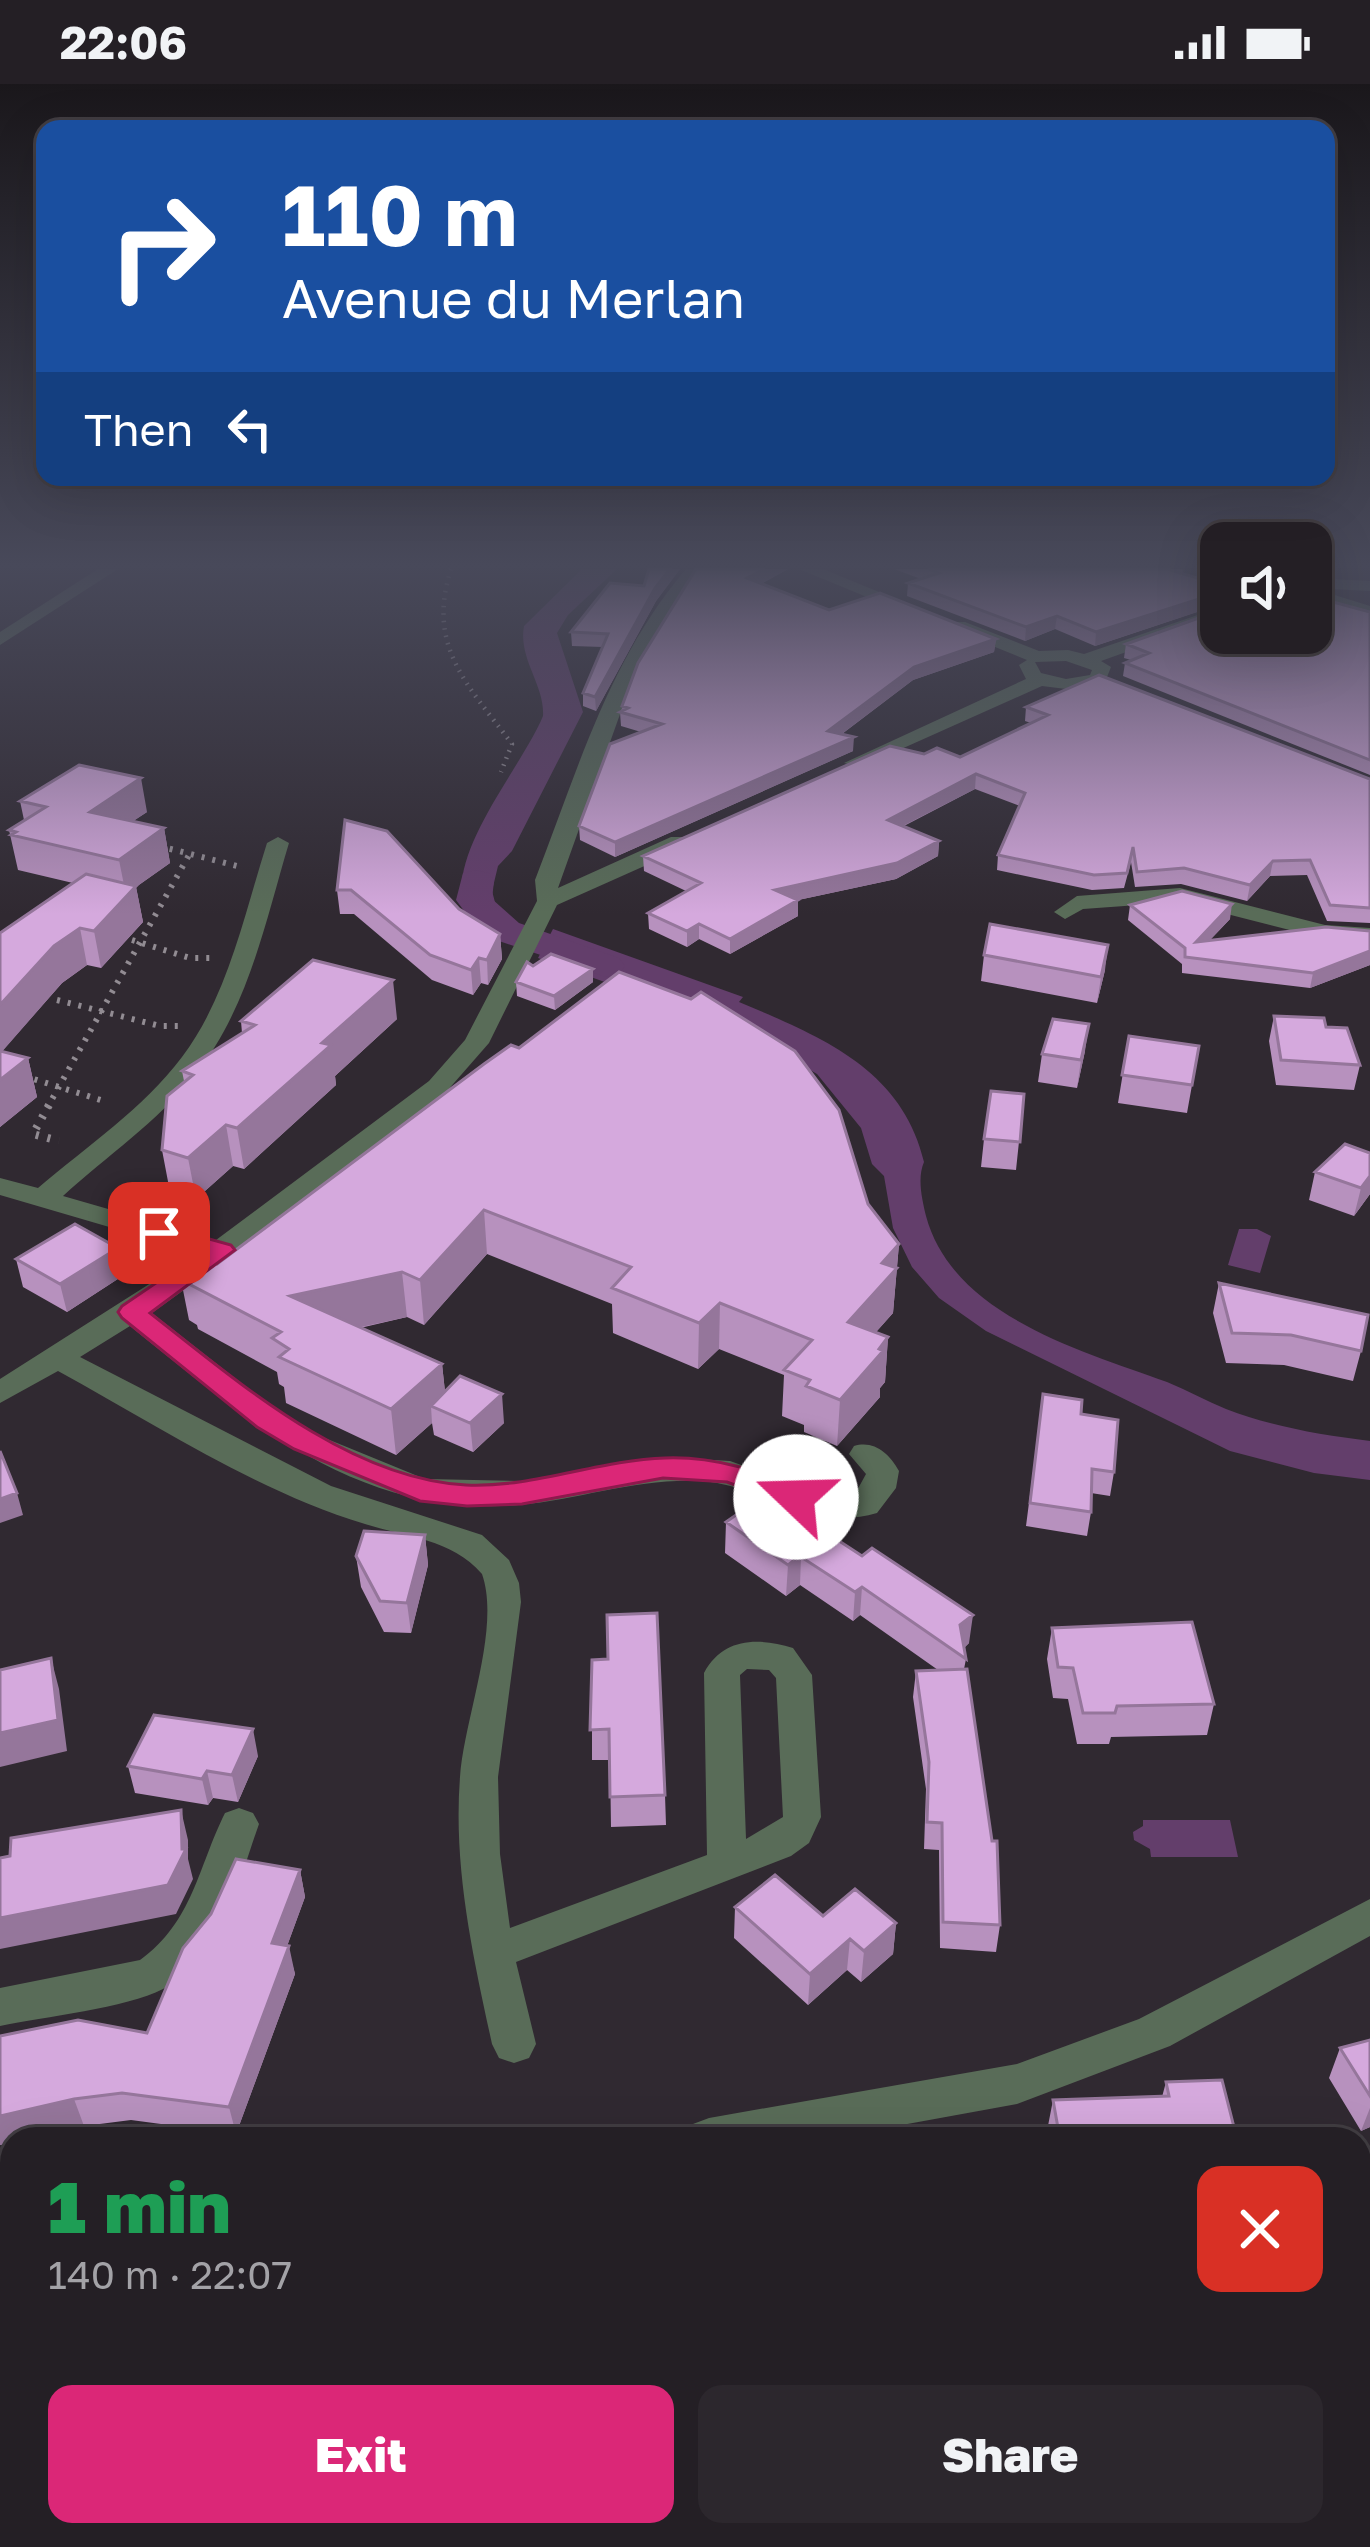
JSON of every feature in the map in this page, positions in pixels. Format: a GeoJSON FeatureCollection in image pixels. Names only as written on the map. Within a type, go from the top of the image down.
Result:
{"type":"FeatureCollection","features":[{"type":"Feature","properties":{"kind":"street"},"geometry":{"type":"LineString","coordinates":[[0,1393],[132,1312],[221,1250],[438,1086],[476,1043],[543,910],[546,880],[624,684]]}},
{"type":"Feature","properties":{"kind":"street"},"geometry":{"type":"LineString","coordinates":[[842,768],[1031,684]]}},
{"type":"Feature","properties":{"kind":"street"},"geometry":{"type":"LineString","coordinates":[[543,910],[695,835]]}},
{"type":"Feature","properties":{"kind":"street"},"geometry":{"type":"LineString","coordinates":[[43,1199],[181,1076],[214,1026],[278,843]]}},
{"type":"Feature","properties":{"kind":"street"},"geometry":{"type":"LineString","coordinates":[[1065,912],[1077,903],[1180,896],[1325,932],[1370,935]]}},
{"type":"Feature","properties":{"kind":"street"},"geometry":{"type":"LineString","coordinates":[[0,1186],[221,1250]]}},
{"type":"Feature","properties":{"kind":"street"},"geometry":{"type":"LineString","coordinates":[[132,1312],[267,1420],[304,1442],[420,1490],[467,1496],[522,1493],[663,1468],[730,1472],[829,1509],[866,1505],[879,1487],[883,1471],[866,1454]]}},
{"type":"Feature","properties":{"kind":"street"},"geometry":{"type":"LineString","coordinates":[[57,1358],[311,1490],[358,1510],[444,1533],[496,1566],[505,1594],[478,1801],[482,1887],[514,2044]]}},
{"type":"Feature","properties":{"kind":"street"},"geometry":{"type":"LineString","coordinates":[[492,1952],[569,1927],[777,1844],[795,1832],[802,1817],[794,1675],[780,1658],[730,1659],[722,1673],[727,1863]]}},
{"type":"Feature","properties":{"kind":"street"},"geometry":{"type":"LineString","coordinates":[[0,2007],[150,1976],[171,1964],[206,1914],[238,1824]]}},
{"type":"Feature","properties":{"kind":"street"},"geometry":{"type":"LineString","coordinates":[[777,2127],[1017,2084],[1127,2050],[1370,1916]]}},
{"type":"Feature","properties":{"kind":"path"},"geometry":{"type":"LineString","coordinates":[[468,684],[512,744],[501,772]]}},
{"type":"Feature","properties":{"kind":"path"},"geometry":{"type":"LineString","coordinates":[[148,843],[269,873]]}},
{"type":"Feature","properties":{"kind":"path"},"geometry":{"type":"LineString","coordinates":[[96,1151],[33,1133],[104,1013],[136,942],[189,855]]}},
{"type":"Feature","properties":{"kind":"path"},"geometry":{"type":"LineString","coordinates":[[136,942],[190,958],[241,959]]}},
{"type":"Feature","properties":{"kind":"path"},"geometry":{"type":"LineString","coordinates":[[57,1000],[160,1026],[214,1026]]}},
{"type":"Feature","properties":{"kind":"path"},"geometry":{"type":"LineString","coordinates":[[21,1075],[140,1112]]}},
{"type":"Feature","properties":{"kind":"shaded area"},"geometry":{"type":"Polygon","coordinates":[[[537,684],[574,684],[583,712],[512,851],[498,866],[492,891],[496,906],[515,924],[499,938],[465,911],[461,889],[465,864],[488,812],[543,716],[537,684]]]}},
{"type":"Feature","properties":{"kind":"shaded area"},"geometry":{"type":"Polygon","coordinates":[[[553,929],[743,997],[739,1002],[827,1043],[877,1079],[913,1130],[924,1162],[924,1209],[941,1251],[963,1280],[992,1304],[1061,1342],[1226,1409],[1297,1430],[1370,1441],[1370,1480],[1314,1473],[1230,1451],[986,1331],[939,1298],[912,1267],[893,1228],[884,1176],[872,1164],[861,1128],[817,1074],[749,1034],[538,958],[553,929]]]}},
{"type":"Feature","properties":{"kind":"shaded area"},"geometry":{"type":"Polygon","coordinates":[[[1239,1229],[1257,1229],[1271,1236],[1260,1273],[1228,1265],[1239,1229]]]}},
{"type":"Feature","properties":{"kind":"shaded area"},"geometry":{"type":"Polygon","coordinates":[[[1143,1820],[1230,1820],[1238,1857],[1151,1857],[1150,1849],[1134,1840],[1133,1832],[1143,1826],[1143,1820]]]}},
{"type":"Feature","properties":{"kind":"building"},"geometry":{"type":"Polygon","coordinates":[[[587,684],[602,684],[595,697],[583,693],[587,684]]]}},
{"type":"Feature","properties":{"kind":"building"},"geometry":{"type":"Polygon","coordinates":[[[630,684],[891,684],[828,731],[854,737],[615,842],[579,826],[610,744],[662,724],[620,712],[628,708],[622,706],[630,684]]]}},
{"type":"Feature","properties":{"kind":"building"},"geometry":{"type":"Polygon","coordinates":[[[1079,684],[1122,684],[1370,779],[1370,908],[1330,905],[1310,860],[1273,861],[1250,885],[1184,868],[1137,872],[1133,847],[1127,873],[1094,875],[998,855],[1025,793],[976,774],[888,820],[939,841],[897,863],[775,890],[798,900],[730,939],[699,924],[687,931],[648,913],[701,883],[643,856],[890,746],[924,754],[937,748],[960,757],[1048,715],[1026,707],[1079,684]]]}},
{"type":"Feature","properties":{"kind":"building"},"geometry":{"type":"Polygon","coordinates":[[[1178,684],[1370,684],[1370,760],[1178,684]]]}},
{"type":"Feature","properties":{"kind":"building"},"geometry":{"type":"Polygon","coordinates":[[[79,765],[141,778],[90,812],[164,828],[119,860],[11,835],[16,832],[9,830],[46,807],[20,801],[79,765]]]}},
{"type":"Feature","properties":{"kind":"building"},"geometry":{"type":"Polygon","coordinates":[[[345,820],[387,831],[459,909],[500,934],[487,960],[479,958],[471,970],[430,955],[351,890],[337,890],[345,820]]]}},
{"type":"Feature","properties":{"kind":"building"},"geometry":{"type":"Polygon","coordinates":[[[86,874],[136,886],[94,931],[80,928],[54,946],[0,1005],[0,933],[86,874]]]}},
{"type":"Feature","properties":{"kind":"building"},"geometry":{"type":"Polygon","coordinates":[[[1182,891],[1232,904],[1196,942],[1326,927],[1370,931],[1370,951],[1313,973],[1185,957],[1185,948],[1130,905],[1182,891]]]}},
{"type":"Feature","properties":{"kind":"building"},"geometry":{"type":"Polygon","coordinates":[[[990,924],[1108,945],[1101,977],[984,955],[990,924]]]}},
{"type":"Feature","properties":{"kind":"building"},"geometry":{"type":"Polygon","coordinates":[[[551,954],[593,969],[554,996],[516,982],[527,962],[533,966],[551,954]]]}},
{"type":"Feature","properties":{"kind":"building"},"geometry":{"type":"Polygon","coordinates":[[[313,960],[393,980],[322,1043],[331,1045],[237,1128],[226,1125],[188,1158],[162,1150],[167,1096],[193,1075],[182,1071],[255,1025],[241,1021],[313,960]]]}},
{"type":"Feature","properties":{"kind":"building"},"geometry":{"type":"Polygon","coordinates":[[[619,972],[691,999],[701,992],[795,1051],[839,1110],[868,1204],[899,1244],[882,1263],[897,1268],[848,1322],[888,1337],[879,1349],[883,1351],[840,1400],[806,1386],[810,1380],[784,1370],[812,1340],[720,1303],[699,1323],[612,1288],[631,1267],[484,1210],[420,1280],[402,1272],[290,1296],[442,1364],[391,1409],[279,1357],[289,1349],[272,1338],[281,1332],[180,1275],[192,1252],[217,1264],[484,1064],[511,1045],[519,1048],[619,972]]]}},
{"type":"Feature","properties":{"kind":"building"},"geometry":{"type":"Polygon","coordinates":[[[1274,1016],[1324,1018],[1326,1027],[1347,1028],[1360,1065],[1281,1060],[1274,1016]]]}},
{"type":"Feature","properties":{"kind":"building"},"geometry":{"type":"Polygon","coordinates":[[[1053,1019],[1089,1024],[1081,1060],[1042,1054],[1053,1019]]]}},
{"type":"Feature","properties":{"kind":"building"},"geometry":{"type":"Polygon","coordinates":[[[1129,1036],[1199,1046],[1192,1085],[1122,1075],[1129,1036]]]}},
{"type":"Feature","properties":{"kind":"building"},"geometry":{"type":"Polygon","coordinates":[[[0,1051],[28,1058],[0,1080],[0,1051]]]}},
{"type":"Feature","properties":{"kind":"building"},"geometry":{"type":"Polygon","coordinates":[[[991,1091],[1024,1094],[1020,1142],[984,1139],[991,1091]]]}},
{"type":"Feature","properties":{"kind":"building"},"geometry":{"type":"Polygon","coordinates":[[[1345,1144],[1370,1153],[1370,1176],[1361,1188],[1315,1172],[1345,1144]]]}},
{"type":"Feature","properties":{"kind":"building"},"geometry":{"type":"Polygon","coordinates":[[[75,1224],[118,1248],[60,1284],[16,1259],[75,1224]]]}},
{"type":"Feature","properties":{"kind":"building"},"geometry":{"type":"Polygon","coordinates":[[[1219,1283],[1368,1315],[1361,1351],[1291,1335],[1232,1333],[1219,1283]]]}},
{"type":"Feature","properties":{"kind":"building"},"geometry":{"type":"Polygon","coordinates":[[[460,1376],[502,1394],[470,1423],[431,1406],[460,1376]]]}},
{"type":"Feature","properties":{"kind":"building"},"geometry":{"type":"Polygon","coordinates":[[[1043,1394],[1082,1400],[1081,1414],[1118,1420],[1114,1472],[1092,1469],[1091,1512],[1030,1503],[1043,1394]]]}},
{"type":"Feature","properties":{"kind":"building"},"geometry":{"type":"Polygon","coordinates":[[[0,1451],[17,1493],[0,1499],[0,1451]]]}},
{"type":"Feature","properties":{"kind":"building"},"geometry":{"type":"Polygon","coordinates":[[[759,1499],[820,1540],[788,1565],[726,1522],[759,1499]]]}},
{"type":"Feature","properties":{"kind":"building"},"geometry":{"type":"Polygon","coordinates":[[[364,1531],[425,1535],[407,1603],[380,1601],[356,1556],[364,1531]]]}},
{"type":"Feature","properties":{"kind":"building"},"geometry":{"type":"Polygon","coordinates":[[[830,1535],[862,1556],[872,1548],[973,1615],[960,1625],[966,1659],[862,1587],[855,1592],[801,1557],[830,1535]]]}},
{"type":"Feature","properties":{"kind":"building"},"geometry":{"type":"Polygon","coordinates":[[[657,1613],[665,1795],[610,1797],[609,1729],[590,1730],[592,1660],[608,1659],[607,1615],[657,1613]]]}},
{"type":"Feature","properties":{"kind":"building"},"geometry":{"type":"Polygon","coordinates":[[[1192,1622],[1214,1704],[1117,1706],[1115,1713],[1083,1713],[1073,1668],[1058,1667],[1052,1628],[1192,1622]]]}},
{"type":"Feature","properties":{"kind":"building"},"geometry":{"type":"Polygon","coordinates":[[[51,1658],[58,1720],[0,1733],[0,1670],[51,1658]]]}},
{"type":"Feature","properties":{"kind":"building"},"geometry":{"type":"Polygon","coordinates":[[[967,1669],[992,1841],[997,1841],[1000,1925],[943,1922],[942,1823],[927,1822],[929,1762],[916,1671],[967,1669]]]}},
{"type":"Feature","properties":{"kind":"building"},"geometry":{"type":"Polygon","coordinates":[[[154,1715],[253,1729],[232,1775],[207,1771],[202,1779],[128,1766],[154,1715]]]}},
{"type":"Feature","properties":{"kind":"building"},"geometry":{"type":"Polygon","coordinates":[[[181,1810],[182,1849],[186,1849],[168,1885],[0,1918],[0,1858],[10,1856],[11,1838],[181,1810]]]}},
{"type":"Feature","properties":{"kind":"building"},"geometry":{"type":"Polygon","coordinates":[[[236,1859],[300,1870],[272,1943],[289,1946],[229,2107],[122,2093],[0,2116],[0,2036],[78,2020],[147,2033],[183,1948],[211,1914],[236,1859]]]}},
{"type":"Feature","properties":{"kind":"building"},"geometry":{"type":"Polygon","coordinates":[[[775,1875],[823,1916],[855,1889],[896,1923],[864,1951],[850,1939],[810,1974],[735,1907],[775,1875]]]}},
{"type":"Feature","properties":{"kind":"building"},"geometry":{"type":"Polygon","coordinates":[[[1370,2040],[1370,2096],[1340,2048],[1370,2040]]]}},
{"type":"Feature","properties":{"kind":"building"},"geometry":{"type":"Polygon","coordinates":[[[1222,2080],[1234,2127],[1058,2127],[1053,2100],[1169,2096],[1166,2082],[1222,2080]]]}},
{"type":"Feature","properties":{"kind":"waterway"},"geometry":{"type":"LineString","coordinates":[[476,881],[474,900],[492,923],[606,966]]}},
{"type":"Feature","properties":{"kind":"route"},"geometry":{"type":"LineString","coordinates":[[159,1233],[221,1250],[132,1312],[267,1420],[304,1442],[420,1490],[467,1496],[522,1493],[663,1468],[730,1472],[796,1497]]}}]}
